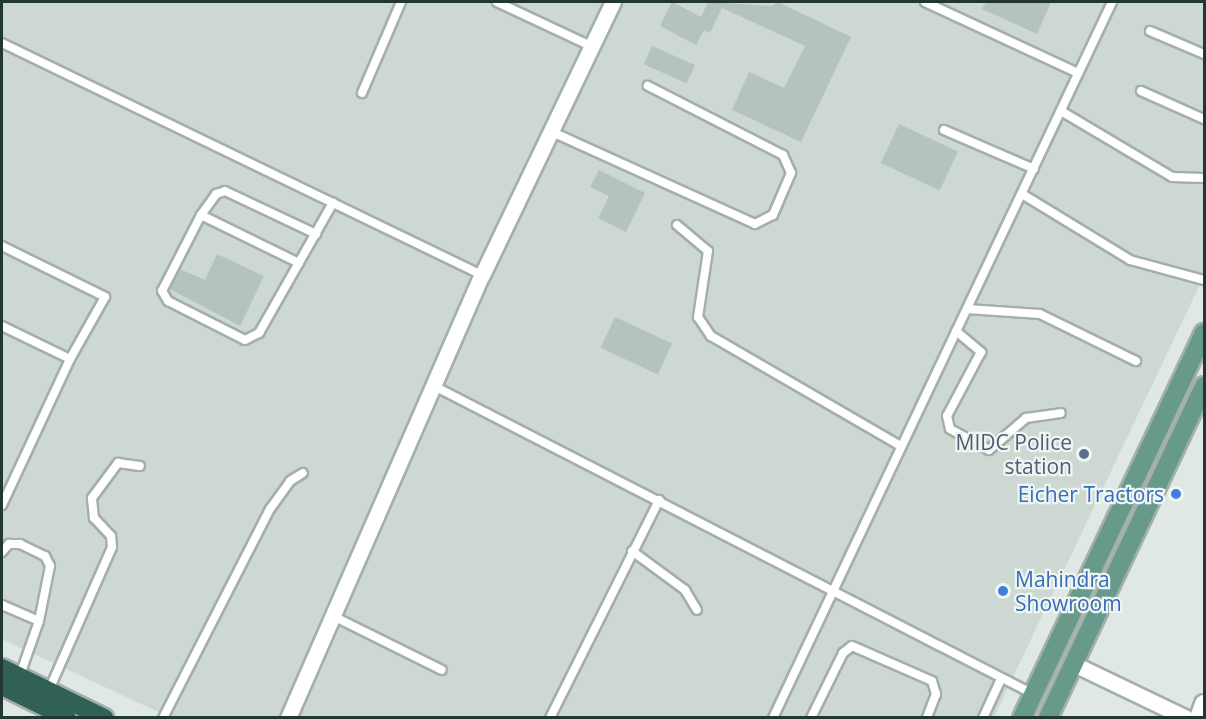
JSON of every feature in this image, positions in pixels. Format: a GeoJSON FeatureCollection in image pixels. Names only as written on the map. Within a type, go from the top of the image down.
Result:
{"type":"FeatureCollection","features":[{"type":"Feature","properties":{"kind":"highway"},"geometry":{"type":"LineString","coordinates":[[2,668],[19,677],[42,705],[104,717]]}},
{"type":"Feature","properties":{"kind":"highway"},"geometry":{"type":"LineString","coordinates":[[2,686],[67,717]]}},
{"type":"Feature","properties":{"kind":"main road"},"geometry":{"type":"LineString","coordinates":[[1022,717],[1204,333]]}},
{"type":"Feature","properties":{"kind":"main road"},"geometry":{"type":"LineString","coordinates":[[1048,717],[1204,386]]}},
{"type":"Feature","properties":{"kind":"street"},"geometry":{"type":"LineString","coordinates":[[288,717],[436,387],[482,275],[613,2]]}},
{"type":"Feature","properties":{"kind":"street"},"geometry":{"type":"LineString","coordinates":[[1074,664],[1186,717]]}},
{"type":"Feature","properties":{"kind":"street"},"geometry":{"type":"LineString","coordinates":[[1199,717],[1204,704]]}},
{"type":"Feature","properties":{"kind":"lane"},"geometry":{"type":"LineString","coordinates":[[362,93],[401,2]]}},
{"type":"Feature","properties":{"kind":"lane"},"geometry":{"type":"LineString","coordinates":[[497,2],[591,46]]}},
{"type":"Feature","properties":{"kind":"lane"},"geometry":{"type":"LineString","coordinates":[[925,2],[1078,73]]}},
{"type":"Feature","properties":{"kind":"lane"},"geometry":{"type":"LineString","coordinates":[[773,717],[1112,2]]}},
{"type":"Feature","properties":{"kind":"lane"},"geometry":{"type":"LineString","coordinates":[[1150,31],[1204,54]]}},
{"type":"Feature","properties":{"kind":"lane"},"geometry":{"type":"LineString","coordinates":[[2,43],[482,275]]}},
{"type":"Feature","properties":{"kind":"lane"},"geometry":{"type":"LineString","coordinates":[[550,131],[754,224],[773,215],[791,173],[783,155],[648,86]]}},
{"type":"Feature","properties":{"kind":"lane"},"geometry":{"type":"LineString","coordinates":[[1141,91],[1204,119]]}},
{"type":"Feature","properties":{"kind":"lane"},"geometry":{"type":"LineString","coordinates":[[1061,111],[1172,177],[1204,178]]}},
{"type":"Feature","properties":{"kind":"lane"},"geometry":{"type":"LineString","coordinates":[[944,130],[1034,169]]}},
{"type":"Feature","properties":{"kind":"lane"},"geometry":{"type":"LineString","coordinates":[[316,234],[225,190],[216,194],[201,216],[162,291],[168,301],[245,340],[259,333],[316,234],[333,203]]}},
{"type":"Feature","properties":{"kind":"lane"},"geometry":{"type":"LineString","coordinates":[[1022,194],[1130,260],[1204,280]]}},
{"type":"Feature","properties":{"kind":"lane"},"geometry":{"type":"LineString","coordinates":[[201,216],[299,263]]}},
{"type":"Feature","properties":{"kind":"lane"},"geometry":{"type":"LineString","coordinates":[[677,225],[708,251],[698,317],[711,336],[901,446]]}},
{"type":"Feature","properties":{"kind":"lane"},"geometry":{"type":"LineString","coordinates":[[2,246],[105,297],[70,359],[2,505]]}},
{"type":"Feature","properties":{"kind":"lane"},"geometry":{"type":"LineString","coordinates":[[966,309],[1040,314],[1136,361]]}},
{"type":"Feature","properties":{"kind":"lane"},"geometry":{"type":"LineString","coordinates":[[2,326],[70,359]]}},
{"type":"Feature","properties":{"kind":"lane"},"geometry":{"type":"LineString","coordinates":[[956,331],[981,352],[947,416],[950,429],[989,450],[1026,418],[1061,413]]}},
{"type":"Feature","properties":{"kind":"lane"},"geometry":{"type":"LineString","coordinates":[[436,387],[659,500],[1000,681],[1033,694]]}},
{"type":"Feature","properties":{"kind":"lane"},"geometry":{"type":"LineString","coordinates":[[42,705],[112,548],[111,536],[94,518],[92,498],[118,463],[140,466]]}},
{"type":"Feature","properties":{"kind":"lane"},"geometry":{"type":"LineString","coordinates":[[163,717],[270,509],[290,481],[303,473]]}},
{"type":"Feature","properties":{"kind":"lane"},"geometry":{"type":"LineString","coordinates":[[550,717],[659,500]]}},
{"type":"Feature","properties":{"kind":"lane"},"geometry":{"type":"LineString","coordinates":[[2,552],[15,543],[48,560],[39,621],[19,677]]}},
{"type":"Feature","properties":{"kind":"lane"},"geometry":{"type":"LineString","coordinates":[[632,551],[684,590],[697,610]]}},
{"type":"Feature","properties":{"kind":"lane"},"geometry":{"type":"LineString","coordinates":[[2,605],[39,621]]}},
{"type":"Feature","properties":{"kind":"lane"},"geometry":{"type":"LineString","coordinates":[[335,616],[442,670]]}},
{"type":"Feature","properties":{"kind":"lane"},"geometry":{"type":"LineString","coordinates":[[811,717],[843,652],[852,646],[932,681],[936,694],[927,717]]}},
{"type":"Feature","properties":{"kind":"lane"},"geometry":{"type":"LineString","coordinates":[[982,717],[1000,681]]}},
{"type":"Feature","properties":{"kind":"shaded area"},"geometry":{"type":"Polygon","coordinates":[[[2,2],[1204,2],[1204,276],[994,717],[169,717],[2,639],[2,2]]]}},
{"type":"Feature","properties":{"kind":"building"},"geometry":{"type":"Polygon","coordinates":[[[672,2],[701,17],[708,2],[772,6],[778,2],[851,37],[801,142],[732,110],[749,72],[784,88],[805,46],[722,8],[710,33],[704,30],[696,45],[660,26],[672,2]]]}},
{"type":"Feature","properties":{"kind":"building"},"geometry":{"type":"Polygon","coordinates":[[[986,2],[1051,2],[1037,34],[982,9],[986,2]]]}},
{"type":"Feature","properties":{"kind":"building"},"geometry":{"type":"Polygon","coordinates":[[[652,46],[695,65],[687,83],[644,64],[652,46]]]}},
{"type":"Feature","properties":{"kind":"building"},"geometry":{"type":"Polygon","coordinates":[[[899,124],[958,151],[940,190],[881,163],[899,124]]]}},
{"type":"Feature","properties":{"kind":"building"},"geometry":{"type":"Polygon","coordinates":[[[599,170],[645,193],[626,232],[598,218],[609,196],[590,187],[599,170]]]}},
{"type":"Feature","properties":{"kind":"building"},"geometry":{"type":"Polygon","coordinates":[[[217,254],[264,276],[240,326],[170,289],[180,269],[205,280],[217,254]]]}},
{"type":"Feature","properties":{"kind":"building"},"geometry":{"type":"Polygon","coordinates":[[[615,317],[672,344],[658,374],[601,348],[615,317]]]}},
{"type":"Feature","properties":{"kind":"place","name":"MIDC Police station"},"geometry":{"type":"Point","coordinates":[1084,454]}},
{"type":"Feature","properties":{"kind":"place","name":"Eicher Tractors"},"geometry":{"type":"Point","coordinates":[1176,494]}},
{"type":"Feature","properties":{"kind":"place","name":"Mahindra Showroom"},"geometry":{"type":"Point","coordinates":[1003,591]}}]}
